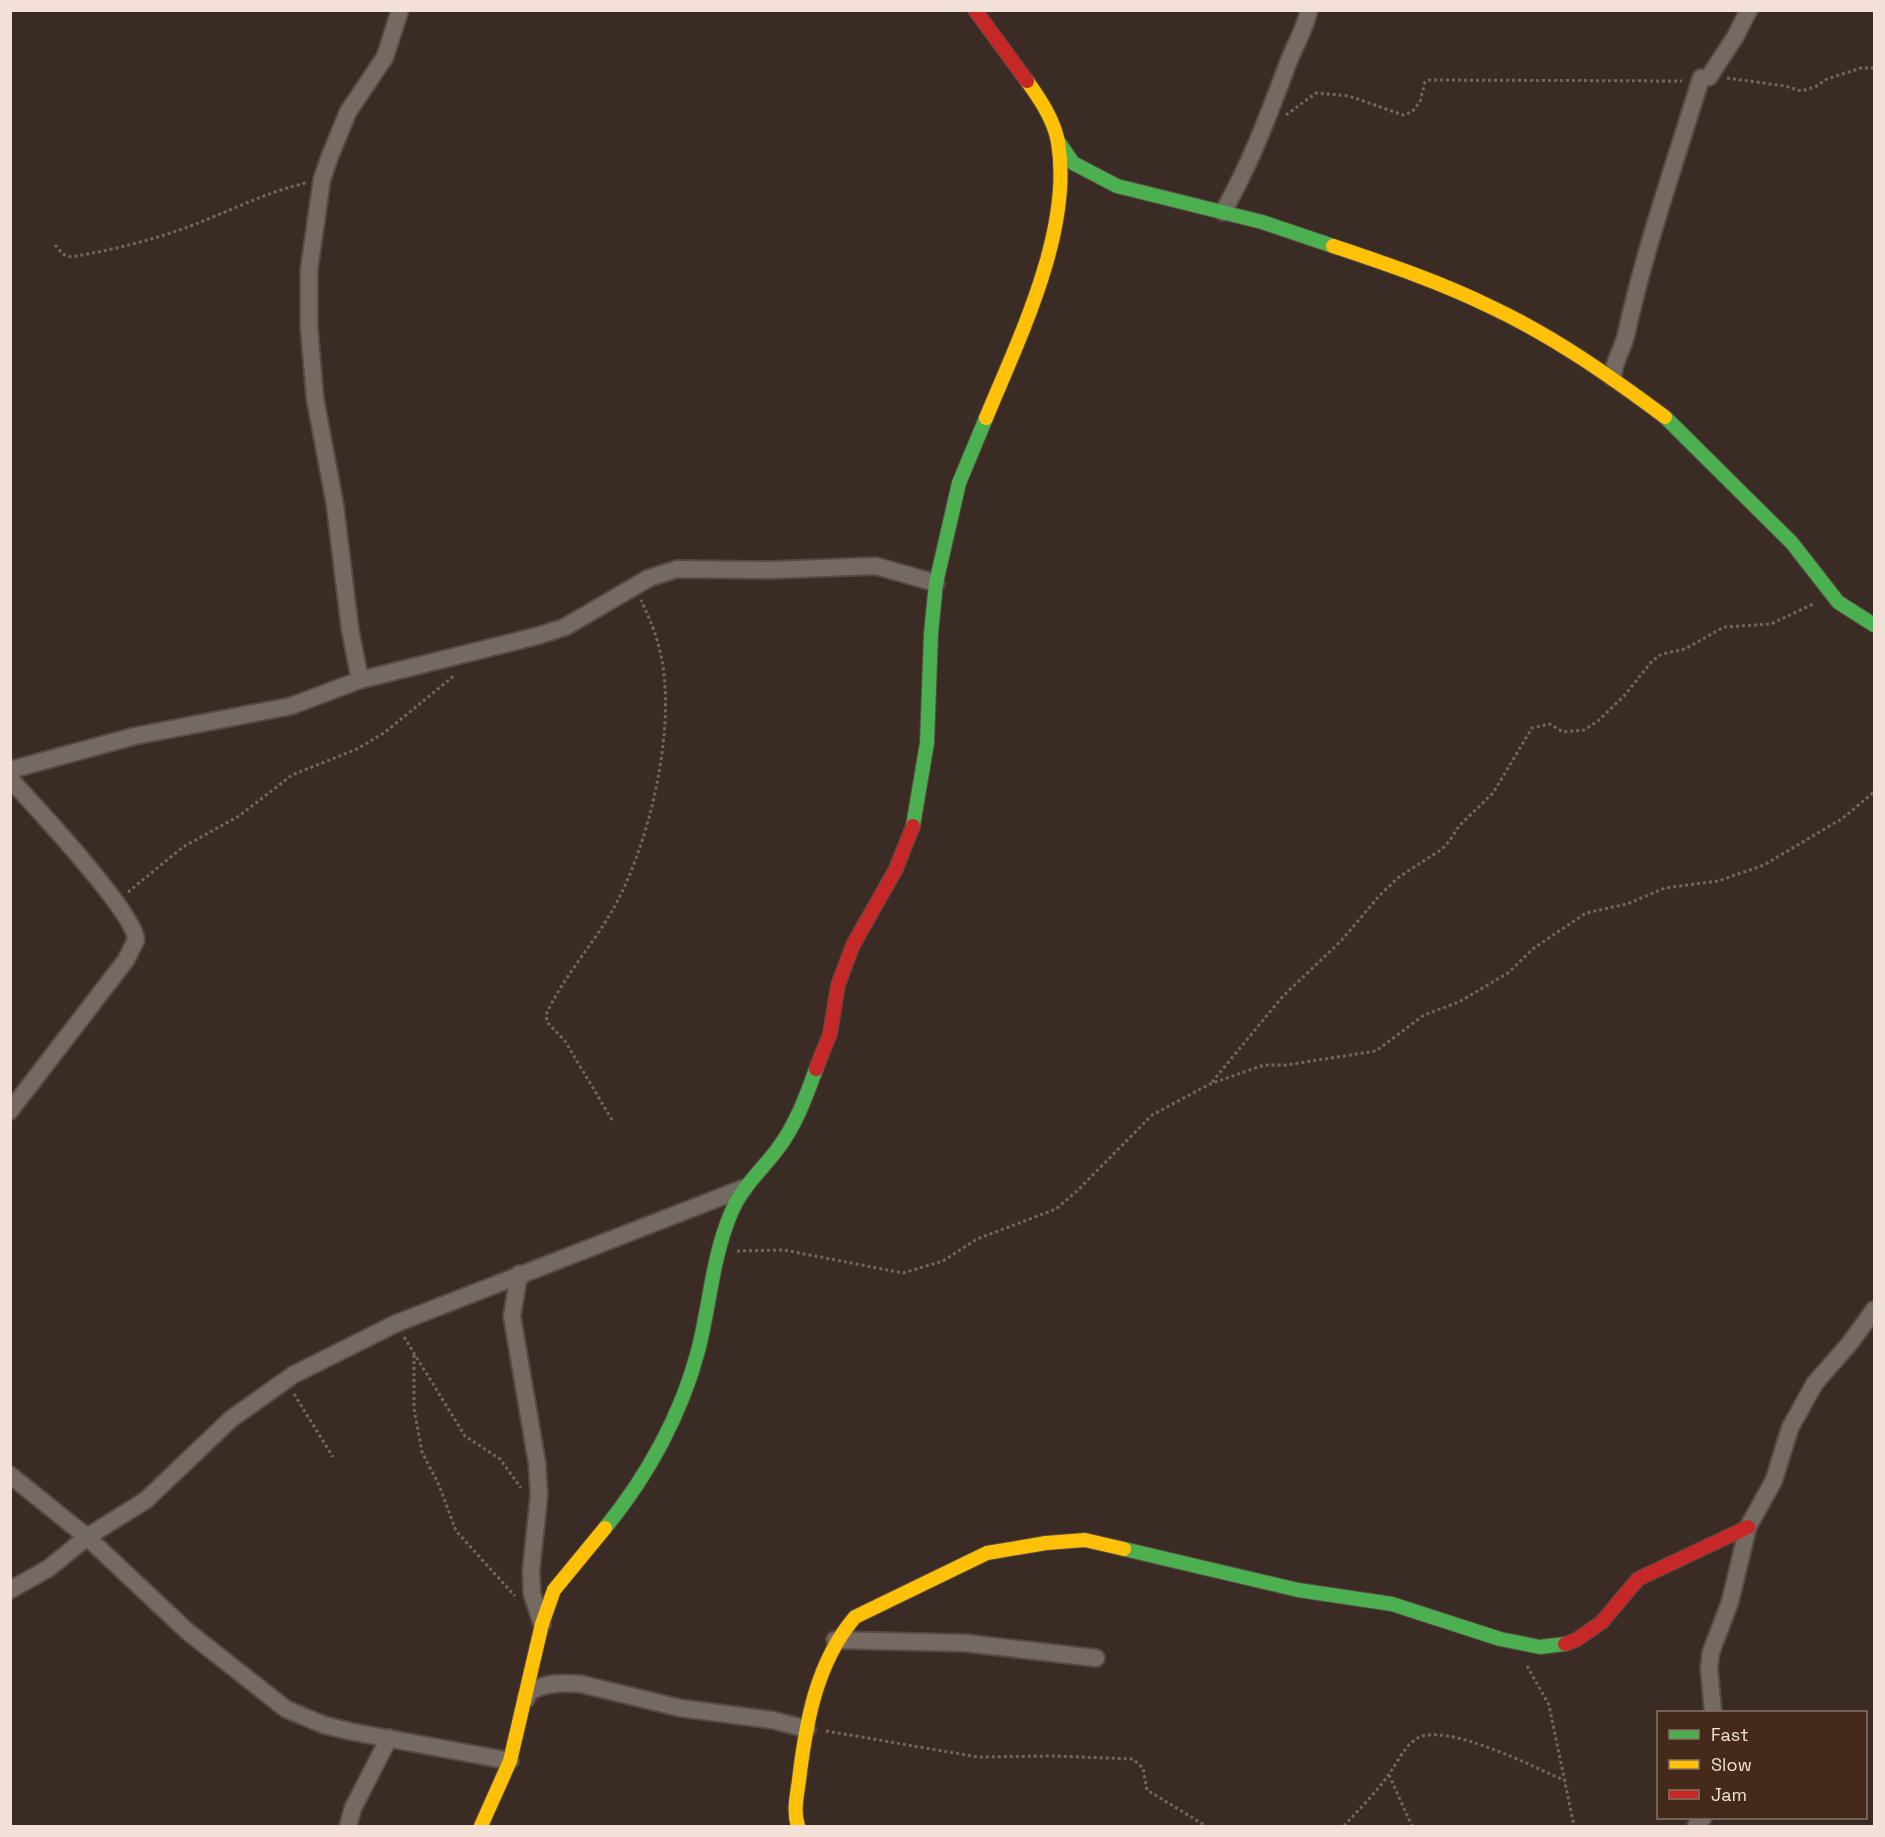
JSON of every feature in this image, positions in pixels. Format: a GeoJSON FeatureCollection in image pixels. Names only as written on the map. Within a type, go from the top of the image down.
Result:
{"type":"FeatureCollection","features":[{"type":"Feature","properties":{"kind":"street"},"geometry":{"type":"LineString","coordinates":[[360,680],[350,629],[335,505],[315,398],[309,327],[309,270],[322,179],[348,112],[385,57],[400,10]]}},
{"type":"Feature","properties":{"kind":"street"},"geometry":{"type":"LineString","coordinates":[[975,10],[1039,97],[1058,141],[1073,163],[1117,186],[1223,212],[1324,242],[1417,274],[1492,307],[1613,378],[1677,428],[1736,484],[1792,543],[1838,602],[1875,625]]}},
{"type":"Feature","properties":{"kind":"street"},"geometry":{"type":"LineString","coordinates":[[1223,212],[1246,172],[1309,10]]}},
{"type":"Feature","properties":{"kind":"street"},"geometry":{"type":"LineString","coordinates":[[1613,378],[1613,363],[1624,342],[1657,222],[1705,77],[1749,10]]}},
{"type":"Feature","properties":{"kind":"street"},"geometry":{"type":"LineString","coordinates":[[481,1827],[510,1761],[542,1624],[554,1590],[611,1521],[660,1447],[680,1404],[698,1351],[717,1251],[731,1212],[744,1188],[777,1150],[802,1107],[830,1034],[838,985],[853,945],[896,869],[914,822],[927,743],[936,583],[959,483],[1033,304],[1057,217],[1061,187],[1058,141]]}},
{"type":"Feature","properties":{"kind":"street"},"geometry":{"type":"LineString","coordinates":[[10,770],[135,736],[291,706],[360,680],[487,650],[565,627],[661,573],[677,569],[770,570],[876,566],[936,583]]}},
{"type":"Feature","properties":{"kind":"street"},"geometry":{"type":"LineString","coordinates":[[10,779],[105,888],[136,935],[134,948],[10,1111]]}},
{"type":"Feature","properties":{"kind":"street"},"geometry":{"type":"LineString","coordinates":[[10,1590],[49,1568],[87,1537],[146,1500],[231,1419],[293,1375],[397,1323],[744,1188]]}},
{"type":"Feature","properties":{"kind":"street"},"geometry":{"type":"LineString","coordinates":[[519,1274],[512,1316],[537,1462],[539,1495],[531,1571],[532,1594],[542,1624]]}},
{"type":"Feature","properties":{"kind":"street"},"geometry":{"type":"LineString","coordinates":[[489,1287],[512,1316]]}},
{"type":"Feature","properties":{"kind":"street"},"geometry":{"type":"LineString","coordinates":[[1713,1711],[1711,1652],[1730,1602],[1748,1527],[1774,1480],[1791,1428],[1815,1383],[1875,1310]]}},
{"type":"Feature","properties":{"kind":"street"},"geometry":{"type":"LineString","coordinates":[[10,1475],[87,1537],[187,1630],[286,1709],[324,1725],[510,1761]]}},
{"type":"Feature","properties":{"kind":"street"},"geometry":{"type":"LineString","coordinates":[[798,1827],[795,1817],[814,1696],[835,1640],[843,1628],[855,1617],[987,1553],[1046,1543],[1085,1540],[1298,1590],[1352,1596],[1392,1604],[1500,1639],[1539,1647],[1557,1646],[1589,1633],[1602,1622],[1638,1579],[1748,1527]]}},
{"type":"Feature","properties":{"kind":"street"},"geometry":{"type":"LineString","coordinates":[[835,1640],[965,1643],[1096,1658]]}},
{"type":"Feature","properties":{"kind":"street"},"geometry":{"type":"LineString","coordinates":[[526,1699],[530,1691],[542,1685],[572,1683],[621,1692],[680,1708],[772,1720],[807,1729]]}},
{"type":"Feature","properties":{"kind":"street"},"geometry":{"type":"LineString","coordinates":[[348,1827],[353,1808],[388,1738]]}},
{"type":"Feature","properties":{"kind":"path"},"geometry":{"type":"LineString","coordinates":[[1265,121],[1283,117],[1316,93],[1349,96],[1403,115],[1412,112],[1420,102],[1425,82],[1429,80],[1686,81],[1705,77],[1765,83],[1808,91],[1827,79],[1861,68],[1875,68]]}},
{"type":"Feature","properties":{"kind":"path"},"geometry":{"type":"LineString","coordinates":[[55,245],[63,254],[71,257],[122,247],[191,226],[290,186],[322,179]]}},
{"type":"Feature","properties":{"kind":"path"},"geometry":{"type":"LineString","coordinates":[[612,1120],[565,1041],[547,1022],[546,1015],[612,911],[639,857],[649,823],[664,737],[663,667],[659,647],[636,587]]}},
{"type":"Feature","properties":{"kind":"path"},"geometry":{"type":"LineString","coordinates":[[1210,1084],[1283,996],[1341,941],[1380,895],[1399,877],[1442,849],[1460,826],[1493,793],[1532,728],[1550,724],[1563,732],[1584,730],[1611,709],[1652,661],[1662,654],[1685,650],[1724,627],[1771,624],[1811,604],[1838,602]]}},
{"type":"Feature","properties":{"kind":"path"},"geometry":{"type":"LineString","coordinates":[[115,903],[183,847],[239,816],[292,775],[357,749],[384,733],[462,670]]}},
{"type":"Feature","properties":{"kind":"path"},"geometry":{"type":"LineString","coordinates":[[717,1251],[784,1250],[903,1273],[924,1269],[944,1261],[977,1239],[1000,1228],[1056,1209],[1077,1191],[1152,1115],[1210,1084],[1264,1065],[1286,1065],[1376,1051],[1424,1015],[1459,1002],[1508,973],[1534,948],[1586,913],[1627,904],[1665,888],[1718,881],[1764,865],[1843,818],[1875,792]]}},
{"type":"Feature","properties":{"kind":"path"},"geometry":{"type":"LineString","coordinates":[[397,1323],[463,1434],[500,1458],[524,1492]]}},
{"type":"Feature","properties":{"kind":"path"},"geometry":{"type":"LineString","coordinates":[[414,1355],[414,1409],[422,1452],[439,1485],[456,1531],[520,1601]]}},
{"type":"Feature","properties":{"kind":"path"},"geometry":{"type":"LineString","coordinates":[[293,1375],[297,1402],[333,1457]]}},
{"type":"Feature","properties":{"kind":"path"},"geometry":{"type":"LineString","coordinates":[[1523,1659],[1549,1705],[1574,1827]]}},
{"type":"Feature","properties":{"kind":"path"},"geometry":{"type":"LineString","coordinates":[[807,1729],[865,1736],[978,1757],[1054,1756],[1133,1760],[1143,1768],[1147,1790],[1206,1827]]}},
{"type":"Feature","properties":{"kind":"path"},"geometry":{"type":"LineString","coordinates":[[1344,1827],[1389,1775],[1409,1745],[1419,1738],[1443,1733],[1502,1753],[1566,1781]]}},
{"type":"Feature","properties":{"kind":"path"},"geometry":{"type":"LineString","coordinates":[[1389,1775],[1412,1827]]}},
{"type":"Feature","properties":{"kind":"traffic: fast"},"geometry":{"type":"LineString","coordinates":[[1058,141],[1073,163],[1117,186],[1262,222],[1333,246]]}},
{"type":"Feature","properties":{"kind":"traffic: fast"},"geometry":{"type":"LineString","coordinates":[[1665,417],[1792,543],[1838,602],[1874,625]]}},
{"type":"Feature","properties":{"kind":"traffic: fast"},"geometry":{"type":"LineString","coordinates":[[913,826],[927,743],[931,634],[936,583],[959,483],[986,418]]}},
{"type":"Feature","properties":{"kind":"traffic: fast"},"geometry":{"type":"LineString","coordinates":[[605,1528],[635,1488],[661,1444],[682,1398],[698,1351],[715,1264],[735,1204],[789,1132],[816,1069]]}},
{"type":"Feature","properties":{"kind":"traffic: fast"},"geometry":{"type":"LineString","coordinates":[[1124,1549],[1298,1590],[1392,1604],[1500,1639],[1540,1647],[1565,1644]]}},
{"type":"Feature","properties":{"kind":"traffic: slow"},"geometry":{"type":"LineString","coordinates":[[986,418],[1040,283],[1051,247],[1058,211],[1061,176],[1058,142],[1050,118],[1027,81]]}},
{"type":"Feature","properties":{"kind":"traffic: slow"},"geometry":{"type":"LineString","coordinates":[[1333,246],[1433,281],[1514,318],[1581,358],[1665,417]]}},
{"type":"Feature","properties":{"kind":"traffic: slow"},"geometry":{"type":"LineString","coordinates":[[481,1826],[510,1761],[542,1624],[554,1590],[605,1528]]}},
{"type":"Feature","properties":{"kind":"traffic: slow"},"geometry":{"type":"LineString","coordinates":[[798,1826],[796,1798],[805,1737],[815,1694],[831,1654],[855,1617],[987,1553],[1046,1543],[1085,1540],[1124,1549]]}},
{"type":"Feature","properties":{"kind":"traffic: jam"},"geometry":{"type":"LineString","coordinates":[[975,10],[1027,81]]}},
{"type":"Feature","properties":{"kind":"traffic: jam"},"geometry":{"type":"LineString","coordinates":[[816,1069],[830,1034],[838,985],[853,945],[896,869],[913,826]]}},
{"type":"Feature","properties":{"kind":"traffic: jam"},"geometry":{"type":"LineString","coordinates":[[1565,1644],[1576,1640],[1602,1622],[1638,1579],[1748,1527]]}}]}
